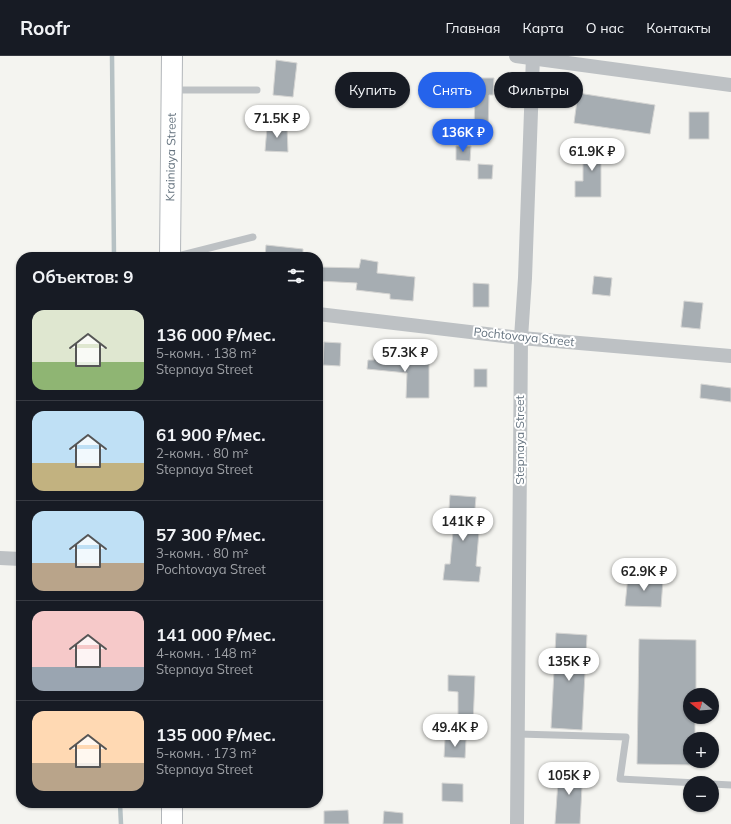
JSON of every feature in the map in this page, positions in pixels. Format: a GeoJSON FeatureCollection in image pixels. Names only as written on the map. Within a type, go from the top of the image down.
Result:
{"type":"FeatureCollection","features":[{"type":"Feature","properties":{"kind":"main road","name":"Krainiaya Street"},"geometry":{"type":"LineString","coordinates":[[170,252],[172,56]]}},
{"type":"Feature","properties":{"kind":"main road"},"geometry":{"type":"LineString","coordinates":[[172,808],[172,824]]}},
{"type":"Feature","properties":{"kind":"street"},"geometry":{"type":"LineString","coordinates":[[516,56],[533,57],[731,85]]}},
{"type":"Feature","properties":{"kind":"street","name":"Stepnaya Street"},"geometry":{"type":"LineString","coordinates":[[517,824],[521,338],[525,278],[533,57]]}},
{"type":"Feature","properties":{"kind":"street","name":"Pochtovaya Street"},"geometry":{"type":"LineString","coordinates":[[323,315],[521,338],[731,356]]}},
{"type":"Feature","properties":{"kind":"street"},"geometry":{"type":"LineString","coordinates":[[0,558],[16,558]]}},
{"type":"Feature","properties":{"kind":"lane"},"geometry":{"type":"LineString","coordinates":[[172,90],[257,90]]}},
{"type":"Feature","properties":{"kind":"lane"},"geometry":{"type":"LineString","coordinates":[[194,252],[253,237]]}},
{"type":"Feature","properties":{"kind":"lane"},"geometry":{"type":"LineString","coordinates":[[518,734],[626,737],[620,779],[683,782]]}},
{"type":"Feature","properties":{"kind":"lane"},"geometry":{"type":"LineString","coordinates":[[719,784],[731,785]]}},
{"type":"Feature","properties":{"kind":"building"},"geometry":{"type":"Polygon","coordinates":[[[276,60],[297,63],[293,97],[273,95],[276,60]]]}},
{"type":"Feature","properties":{"kind":"building"},"geometry":{"type":"Polygon","coordinates":[[[486,78],[494,78],[493,95],[489,95],[488,130],[474,130],[475,108],[486,108],[486,78]]]}},
{"type":"Feature","properties":{"kind":"building"},"geometry":{"type":"Polygon","coordinates":[[[583,94],[655,105],[650,134],[574,123],[576,108],[583,108],[583,94]]]}},
{"type":"Feature","properties":{"kind":"building"},"geometry":{"type":"Polygon","coordinates":[[[689,112],[709,112],[709,139],[689,139],[689,112]]]}},
{"type":"Feature","properties":{"kind":"building"},"geometry":{"type":"Polygon","coordinates":[[[287,126],[288,152],[265,151],[267,127],[287,126]]]}},
{"type":"Feature","properties":{"kind":"building"},"geometry":{"type":"Polygon","coordinates":[[[456,146],[471,146],[470,161],[456,160],[456,146]]]}},
{"type":"Feature","properties":{"kind":"building"},"geometry":{"type":"Polygon","coordinates":[[[583,148],[610,148],[609,163],[601,163],[601,197],[575,197],[575,181],[583,181],[583,148]]]}},
{"type":"Feature","properties":{"kind":"building"},"geometry":{"type":"Polygon","coordinates":[[[478,164],[493,165],[492,179],[478,179],[478,164]]]}},
{"type":"Feature","properties":{"kind":"building"},"geometry":{"type":"Polygon","coordinates":[[[266,245],[303,249],[303,252],[265,252],[266,245]]]}},
{"type":"Feature","properties":{"kind":"building"},"geometry":{"type":"Polygon","coordinates":[[[361,259],[378,262],[377,273],[415,277],[413,301],[390,299],[390,294],[356,290],[357,283],[323,281],[323,267],[359,268],[361,259]]]}},
{"type":"Feature","properties":{"kind":"building"},"geometry":{"type":"Polygon","coordinates":[[[594,276],[612,278],[610,296],[592,294],[594,276]]]}},
{"type":"Feature","properties":{"kind":"building"},"geometry":{"type":"Polygon","coordinates":[[[473,283],[489,284],[489,307],[473,307],[473,283]]]}},
{"type":"Feature","properties":{"kind":"building"},"geometry":{"type":"Polygon","coordinates":[[[684,301],[703,303],[700,329],[681,327],[684,301]]]}},
{"type":"Feature","properties":{"kind":"building"},"geometry":{"type":"Polygon","coordinates":[[[324,342],[341,343],[340,366],[323,365],[324,342]]]}},
{"type":"Feature","properties":{"kind":"building"},"geometry":{"type":"Polygon","coordinates":[[[375,350],[388,351],[387,360],[429,361],[429,398],[406,398],[407,373],[367,369],[368,360],[374,360],[375,350]]]}},
{"type":"Feature","properties":{"kind":"building"},"geometry":{"type":"Polygon","coordinates":[[[474,369],[487,369],[487,387],[474,387],[474,369]]]}},
{"type":"Feature","properties":{"kind":"building"},"geometry":{"type":"Polygon","coordinates":[[[701,384],[731,388],[731,402],[700,398],[701,384]]]}},
{"type":"Feature","properties":{"kind":"building"},"geometry":{"type":"Polygon","coordinates":[[[450,495],[476,497],[473,532],[479,532],[476,566],[481,567],[479,582],[443,580],[445,564],[450,564],[455,510],[449,509],[450,495]]]}},
{"type":"Feature","properties":{"kind":"building"},"geometry":{"type":"Polygon","coordinates":[[[628,576],[663,580],[661,607],[625,606],[628,576]]]}},
{"type":"Feature","properties":{"kind":"building"},"geometry":{"type":"Polygon","coordinates":[[[556,633],[587,635],[582,730],[551,728],[556,633]]]}},
{"type":"Feature","properties":{"kind":"building"},"geometry":{"type":"Polygon","coordinates":[[[639,639],[696,640],[696,688],[683,688],[683,724],[695,724],[695,732],[683,732],[683,765],[637,764],[639,639]]]}},
{"type":"Feature","properties":{"kind":"building"},"geometry":{"type":"Polygon","coordinates":[[[448,675],[475,676],[473,725],[458,725],[458,692],[448,691],[448,675]]]}},
{"type":"Feature","properties":{"kind":"building"},"geometry":{"type":"Polygon","coordinates":[[[445,739],[466,740],[465,758],[444,757],[445,739]]]}},
{"type":"Feature","properties":{"kind":"building"},"geometry":{"type":"Polygon","coordinates":[[[559,767],[583,768],[580,824],[555,824],[559,767]]]}},
{"type":"Feature","properties":{"kind":"building"},"geometry":{"type":"Polygon","coordinates":[[[442,783],[463,784],[463,802],[442,801],[442,783]]]}},
{"type":"Feature","properties":{"kind":"building"},"geometry":{"type":"Polygon","coordinates":[[[348,810],[349,824],[324,824],[324,811],[348,810]]]}},
{"type":"Feature","properties":{"kind":"building"},"geometry":{"type":"Polygon","coordinates":[[[384,811],[403,813],[403,824],[383,824],[384,811]]]}},
{"type":"Feature","properties":{"kind":"waterway"},"geometry":{"type":"LineString","coordinates":[[112,56],[114,252]]}},
{"type":"Feature","properties":{"kind":"waterway"},"geometry":{"type":"LineString","coordinates":[[120,808],[121,824]]}}]}
